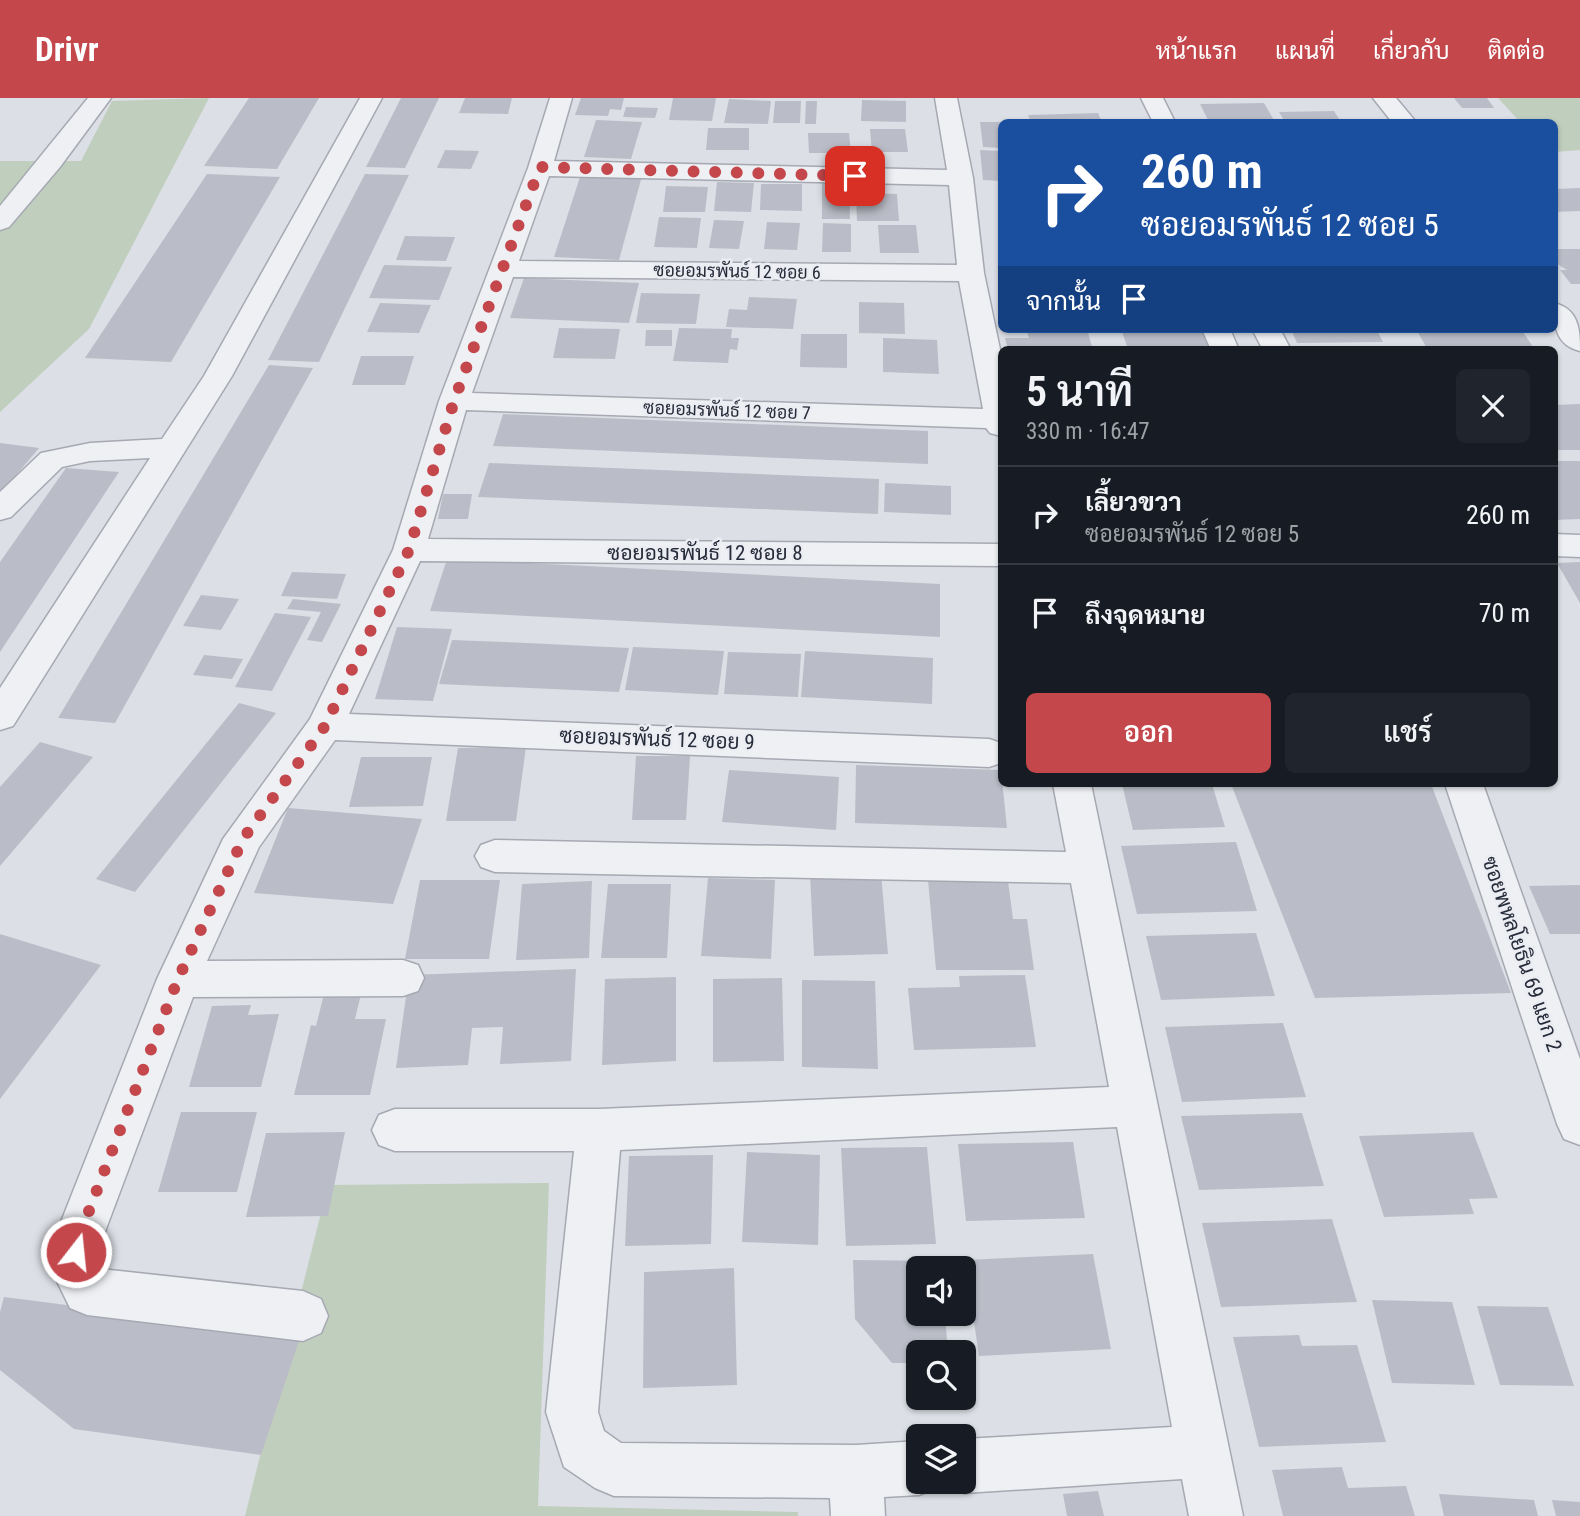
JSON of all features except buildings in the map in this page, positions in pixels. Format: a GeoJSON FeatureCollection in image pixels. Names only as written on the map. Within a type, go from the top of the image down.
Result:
{"type":"FeatureCollection","features":[{"type":"Feature","properties":{"kind":"street"},"geometry":{"type":"LineString","coordinates":[[0,222],[100,98]]}},
{"type":"Feature","properties":{"kind":"street"},"geometry":{"type":"LineString","coordinates":[[0,717],[218,376],[371,98]]}},
{"type":"Feature","properties":{"kind":"street"},"geometry":{"type":"LineString","coordinates":[[303,1316],[87,1291],[75,1267],[79,1237],[178,979],[243,839],[325,726],[409,550],[454,401],[540,167],[561,98]]}},
{"type":"Feature","properties":{"kind":"street"},"geometry":{"type":"LineString","coordinates":[[946,98],[961,178],[971,273],[998,413]]}},
{"type":"Feature","properties":{"kind":"street"},"geometry":{"type":"LineString","coordinates":[[1152,98],[1162,119]]}},
{"type":"Feature","properties":{"kind":"street"},"geometry":{"type":"LineString","coordinates":[[1384,98],[1402,119]]}},
{"type":"Feature","properties":{"kind":"street"},"geometry":{"type":"LineString","coordinates":[[540,167],[961,178]]}},
{"type":"Feature","properties":{"kind":"street","name":"ซอยอมรพันธ์ 12 ซอย 6"},"geometry":{"type":"LineString","coordinates":[[502,269],[971,273]]}},
{"type":"Feature","properties":{"kind":"street"},"geometry":{"type":"LineString","coordinates":[[1558,316],[1580,343]]}},
{"type":"Feature","properties":{"kind":"street","name":"ซอยอมรพันธ์ 12 ซอย 7"},"geometry":{"type":"LineString","coordinates":[[454,401],[998,423]]}},
{"type":"Feature","properties":{"kind":"street"},"geometry":{"type":"LineString","coordinates":[[0,510],[52,460],[90,452],[172,448]]}},
{"type":"Feature","properties":{"kind":"street"},"geometry":{"type":"LineString","coordinates":[[1558,545],[1580,546]]}},
{"type":"Feature","properties":{"kind":"street","name":"ซอยอมรพันธ์ 12 ซอย 8"},"geometry":{"type":"LineString","coordinates":[[409,550],[998,555]]}},
{"type":"Feature","properties":{"kind":"street","name":"ซอยอมรพันธ์ 12 ซอย 9"},"geometry":{"type":"LineString","coordinates":[[325,726],[989,753]]}},
{"type":"Feature","properties":{"kind":"street"},"geometry":{"type":"LineString","coordinates":[[1073,787],[1216,1516]]}},
{"type":"Feature","properties":{"kind":"street","name":"ซอยพหลโยธิน 69 แยก 2"},"geometry":{"type":"LineString","coordinates":[[1465,787],[1580,1124]]}},
{"type":"Feature","properties":{"kind":"street"},"geometry":{"type":"LineString","coordinates":[[495,856],[1088,868]]}},
{"type":"Feature","properties":{"kind":"street"},"geometry":{"type":"LineString","coordinates":[[178,979],[403,978]]}},
{"type":"Feature","properties":{"kind":"street"},"geometry":{"type":"LineString","coordinates":[[395,1130],[599,1130],[1135,1106]]}},
{"type":"Feature","properties":{"kind":"street"},"geometry":{"type":"LineString","coordinates":[[599,1130],[572,1412],[583,1448],[614,1469],[857,1494],[906,1473]]}},
{"type":"Feature","properties":{"kind":"street"},"geometry":{"type":"LineString","coordinates":[[976,1465],[1203,1451]]}},
{"type":"Feature","properties":{"kind":"green space"},"geometry":{"type":"Polygon","coordinates":[[[209,98],[89,329],[0,412],[0,161],[81,161],[112,101],[209,98]]]}},
{"type":"Feature","properties":{"kind":"green space"},"geometry":{"type":"Polygon","coordinates":[[[1498,98],[1580,98],[1580,150],[1558,152],[1558,119],[1517,119],[1498,98]]]}},
{"type":"Feature","properties":{"kind":"green space"},"geometry":{"type":"Polygon","coordinates":[[[549,1183],[538,1506],[798,1512],[798,1516],[245,1516],[328,1185],[549,1183]]]}},
{"type":"Feature","properties":{"kind":"route"},"geometry":{"type":"LineString","coordinates":[[76,1252],[79,1237],[178,979],[243,839],[325,726],[409,550],[454,401],[540,167],[855,176]]}}]}
